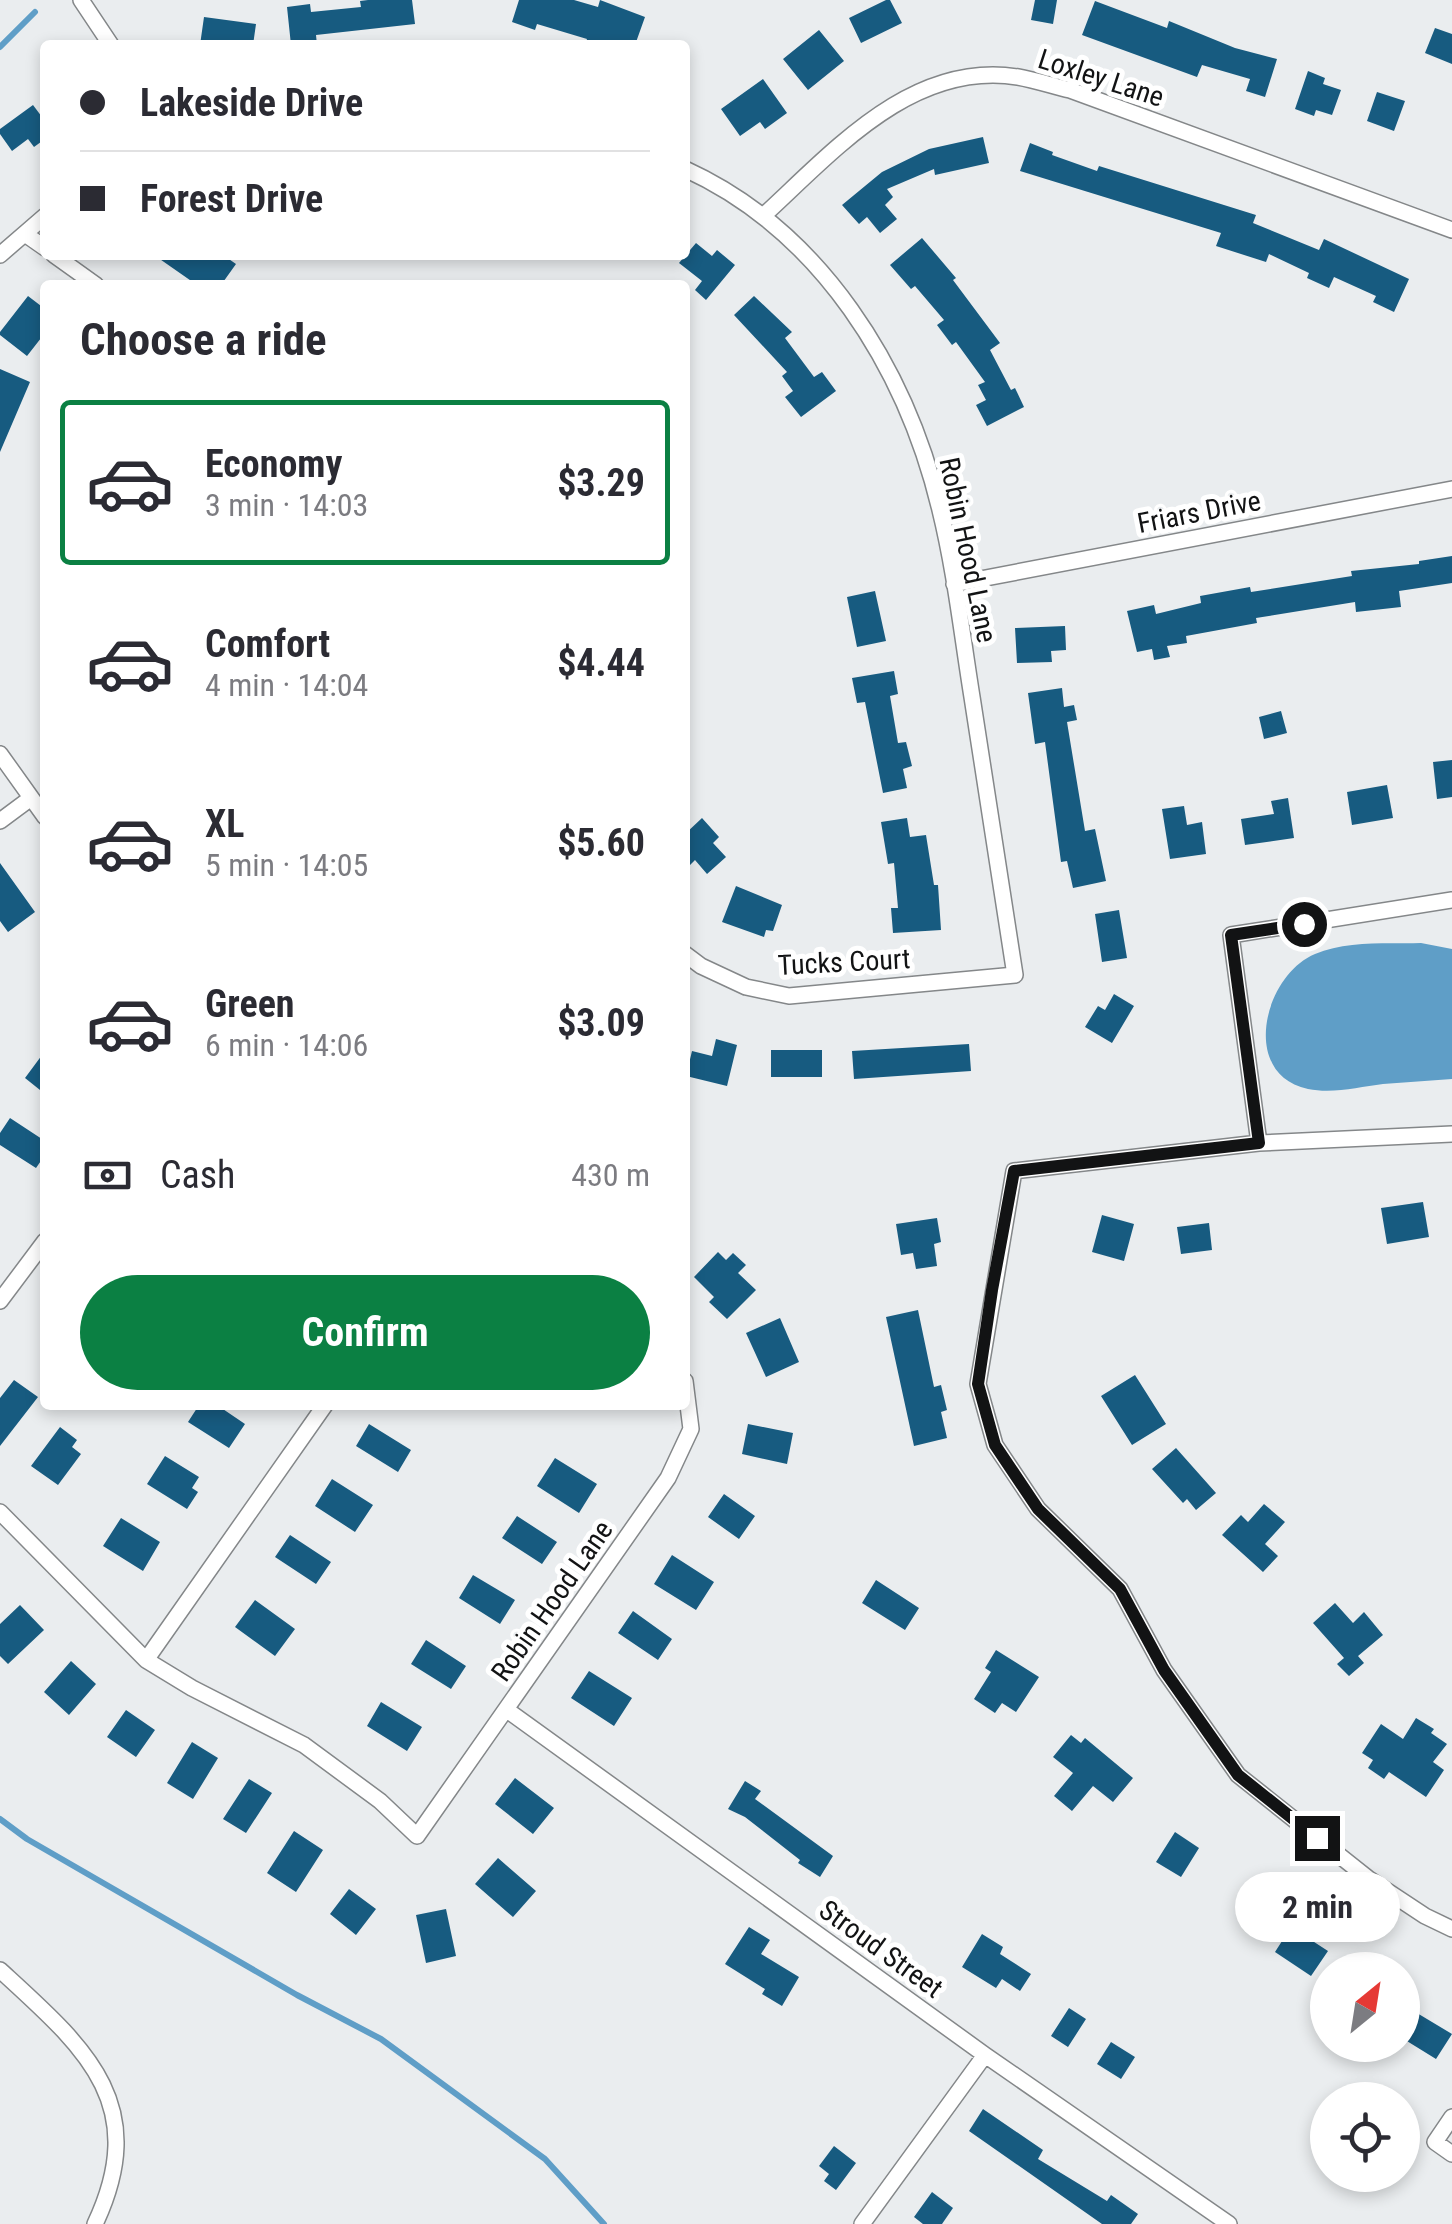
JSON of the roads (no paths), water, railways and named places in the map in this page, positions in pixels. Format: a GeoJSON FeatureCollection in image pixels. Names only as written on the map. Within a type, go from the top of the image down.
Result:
{"type":"FeatureCollection","features":[{"type":"Feature","properties":{"kind":"street"},"geometry":{"type":"LineString","coordinates":[[82,0],[108,40]]}},
{"type":"Feature","properties":{"kind":"street","name":"Loxley Lane"},"geometry":{"type":"LineString","coordinates":[[763,216],[853,134],[911,93],[968,77],[1015,76],[1070,90],[1452,230]]}},
{"type":"Feature","properties":{"kind":"street","name":"Robin Hood Lane"},"geometry":{"type":"LineString","coordinates":[[690,172],[763,216],[802,251],[840,294],[894,379],[940,508],[1015,975]]}},
{"type":"Feature","properties":{"kind":"street"},"geometry":{"type":"LineString","coordinates":[[0,255],[40,221]]}},
{"type":"Feature","properties":{"kind":"street"},"geometry":{"type":"LineString","coordinates":[[26,234],[40,244]]}},
{"type":"Feature","properties":{"kind":"street"},"geometry":{"type":"LineString","coordinates":[[61,260],[89,280]]}},
{"type":"Feature","properties":{"kind":"street","name":"Friars Drive"},"geometry":{"type":"LineString","coordinates":[[954,584],[1452,489]]}},
{"type":"Feature","properties":{"kind":"street"},"geometry":{"type":"LineString","coordinates":[[0,754],[40,810]]}},
{"type":"Feature","properties":{"kind":"street"},"geometry":{"type":"LineString","coordinates":[[0,821],[31,798]]}},
{"type":"Feature","properties":{"kind":"street"},"geometry":{"type":"LineString","coordinates":[[1259,1143],[1231,935],[1452,900]]}},
{"type":"Feature","properties":{"kind":"street","name":"Tucks Court"},"geometry":{"type":"LineString","coordinates":[[690,958],[746,987],[788,996],[1015,975]]}},
{"type":"Feature","properties":{"kind":"street"},"geometry":{"type":"LineString","coordinates":[[1452,1134],[1259,1143],[1014,1171],[978,1384],[995,1445],[1038,1509],[1120,1589],[1164,1670],[1238,1775],[1369,1879],[1452,1928]]}},
{"type":"Feature","properties":{"kind":"street"},"geometry":{"type":"LineString","coordinates":[[0,1300],[40,1247]]}},
{"type":"Feature","properties":{"kind":"street"},"geometry":{"type":"LineString","coordinates":[[0,1512],[146,1660],[321,1410]]}},
{"type":"Feature","properties":{"kind":"street","name":"Robin Hood Lane"},"geometry":{"type":"LineString","coordinates":[[146,1660],[192,1688],[304,1744],[380,1801],[417,1836],[668,1478],[691,1429],[689,1410]]}},
{"type":"Feature","properties":{"kind":"street","name":"Stroud Street"},"geometry":{"type":"LineString","coordinates":[[508,1710],[985,2054],[1229,2224]]}},
{"type":"Feature","properties":{"kind":"street"},"geometry":{"type":"LineString","coordinates":[[0,1970],[70,2034],[108,2094],[118,2143],[113,2178],[95,2224]]}},
{"type":"Feature","properties":{"kind":"street"},"geometry":{"type":"LineString","coordinates":[[862,2224],[985,2054]]}},
{"type":"Feature","properties":{"kind":"street"},"geometry":{"type":"LineString","coordinates":[[1452,2117],[1435,2142],[1452,2154]]}},
{"type":"Feature","properties":{"kind":"water"},"geometry":{"type":"Polygon","coordinates":[[[1421,943],[1452,949],[1452,1079],[1327,1091],[1308,1089],[1287,1080],[1273,1065],[1266,1024],[1282,982],[1297,966],[1315,954],[1340,947],[1421,943]]]}},
{"type":"Feature","properties":{"kind":"waterway"},"geometry":{"type":"LineString","coordinates":[[0,47],[35,12]]}},
{"type":"Feature","properties":{"kind":"waterway"},"geometry":{"type":"LineString","coordinates":[[0,1819],[27,1839],[297,1995],[381,2039],[545,2159],[604,2224]]}}]}
